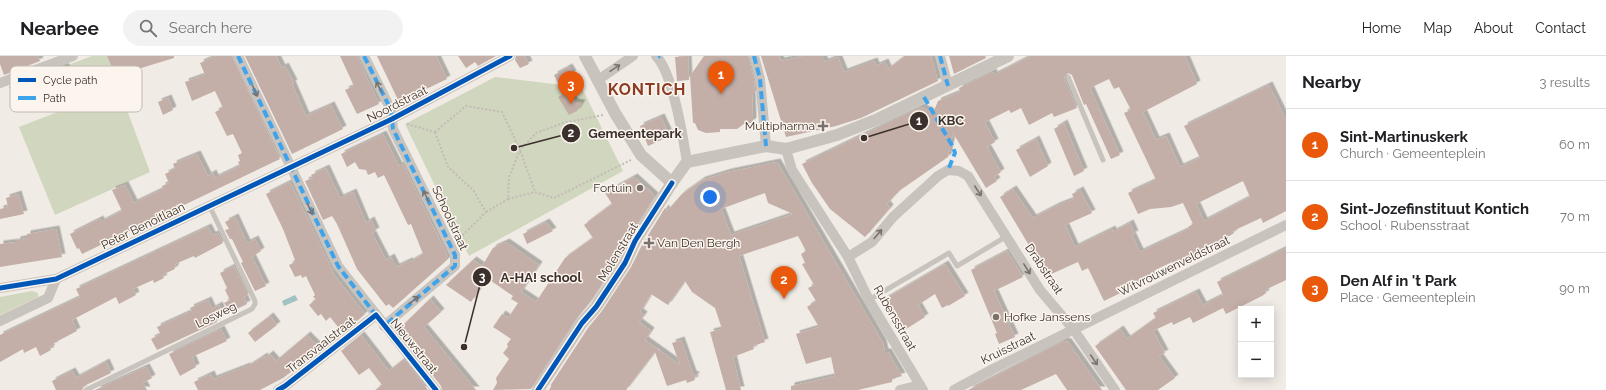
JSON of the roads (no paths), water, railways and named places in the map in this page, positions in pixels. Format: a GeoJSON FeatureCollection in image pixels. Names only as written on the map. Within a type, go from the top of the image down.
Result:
{"type":"FeatureCollection","features":[{"type":"Feature","properties":{"kind":"street"},"geometry":{"type":"LineString","coordinates":[[45,66],[72,56]]}},
{"type":"Feature","properties":{"kind":"street","name":"Nieuwstraat"},"geometry":{"type":"LineString","coordinates":[[238,56],[338,266],[436,390]]}},
{"type":"Feature","properties":{"kind":"street","name":"Schoolstraat"},"geometry":{"type":"LineString","coordinates":[[364,56],[391,110],[393,129],[455,255],[455,266],[384,326]]}},
{"type":"Feature","properties":{"kind":"street","name":"Noordstraat"},"geometry":{"type":"LineString","coordinates":[[292,168],[392,119],[510,56]]}},
{"type":"Feature","properties":{"kind":"street"},"geometry":{"type":"LineString","coordinates":[[584,56],[615,113],[641,155],[672,183]]}},
{"type":"Feature","properties":{"kind":"street"},"geometry":{"type":"LineString","coordinates":[[598,80],[633,56]]}},
{"type":"Feature","properties":{"kind":"street"},"geometry":{"type":"LineString","coordinates":[[658,56],[665,70],[679,118],[687,162],[766,146],[786,149],[843,133],[878,119],[1008,56]]}},
{"type":"Feature","properties":{"kind":"street"},"geometry":{"type":"LineString","coordinates":[[754,56],[760,79],[766,146]]}},
{"type":"Feature","properties":{"kind":"street"},"geometry":{"type":"LineString","coordinates":[[940,56],[948,86]]}},
{"type":"Feature","properties":{"kind":"street"},"geometry":{"type":"LineString","coordinates":[[0,83],[10,79]]}},
{"type":"Feature","properties":{"kind":"street","name":"Rubensstraat"},"geometry":{"type":"LineString","coordinates":[[786,149],[792,170],[848,257],[869,300],[921,388]]}},
{"type":"Feature","properties":{"kind":"street","name":"Molenstraat"},"geometry":{"type":"LineString","coordinates":[[538,390],[582,323],[596,307],[625,263],[635,241],[687,162]]}},
{"type":"Feature","properties":{"kind":"street","name":"Peter Benoitlaan"},"geometry":{"type":"LineString","coordinates":[[0,288],[56,279],[209,205],[292,168]]}},
{"type":"Feature","properties":{"kind":"street","name":"Drabstraat"},"geometry":{"type":"LineString","coordinates":[[848,257],[872,242],[893,217],[917,194],[948,170],[959,171],[968,176],[1040,290],[1074,330],[1115,390]]}},
{"type":"Feature","properties":{"kind":"street","name":"Witvrouwenveldstraat"},"geometry":{"type":"LineString","coordinates":[[1074,330],[1286,225]]}},
{"type":"Feature","properties":{"kind":"street"},"geometry":{"type":"LineString","coordinates":[[0,321],[48,298],[56,279]]}},
{"type":"Feature","properties":{"kind":"street","name":"Transvaalstraat"},"geometry":{"type":"LineString","coordinates":[[278,390],[376,315]]}},
{"type":"Feature","properties":{"kind":"street","name":"Kruisstraat"},"geometry":{"type":"LineString","coordinates":[[954,390],[1074,330]]}},
{"type":"Feature","properties":{"kind":"street"},"geometry":{"type":"LineString","coordinates":[[900,390],[921,388]]}},
{"type":"Feature","properties":{"kind":"lane"},"geometry":{"type":"LineString","coordinates":[[1068,77],[1103,160]]}},
{"type":"Feature","properties":{"kind":"lane","name":"Losweg"},"geometry":{"type":"LineString","coordinates":[[86,390],[252,309],[254,306],[255,301],[209,205]]}},
{"type":"Feature","properties":{"kind":"lane"},"geometry":{"type":"LineString","coordinates":[[869,300],[949,253],[957,266],[1007,236]]}},
{"type":"Feature","properties":{"kind":"water"},"geometry":{"type":"Polygon","coordinates":[[[295,295],[298,300],[284,306],[282,301],[295,295]]]}},
{"type":"Feature","properties":{"kind":"place","name":"Sint-Martinuskerk"},"geometry":{"type":"Point","coordinates":[721,94]}},
{"type":"Feature","properties":{"kind":"place","name":"Den Alf in 't Park"},"geometry":{"type":"Point","coordinates":[571,104]}},
{"type":"Feature","properties":{"kind":"place","name":"Multipharma"},"geometry":{"type":"Point","coordinates":[823,126]}},
{"type":"Feature","properties":{"kind":"place","name":"KBC"},"geometry":{"type":"Point","coordinates":[864,138]}},
{"type":"Feature","properties":{"kind":"place","name":"Gemeentepark"},"geometry":{"type":"Point","coordinates":[514,148]}},
{"type":"Feature","properties":{"kind":"place","name":"Fortuin"},"geometry":{"type":"Point","coordinates":[640,188]}},
{"type":"Feature","properties":{"kind":"place","name":"Van Den Bergh"},"geometry":{"type":"Point","coordinates":[649,243]}},
{"type":"Feature","properties":{"kind":"place","name":"Sint-Jozefinstituut Kontich"},"geometry":{"type":"Point","coordinates":[784,299]}},
{"type":"Feature","properties":{"kind":"place","name":"Hofke Janssens"},"geometry":{"type":"Point","coordinates":[996,317]}},
{"type":"Feature","properties":{"kind":"place","name":"A-HA! school"},"geometry":{"type":"Point","coordinates":[464,347]}},
{"type":"Feature","properties":{"kind":"district","name":"KONTICH"},"geometry":{"type":"Point","coordinates":[647,89]}}]}
